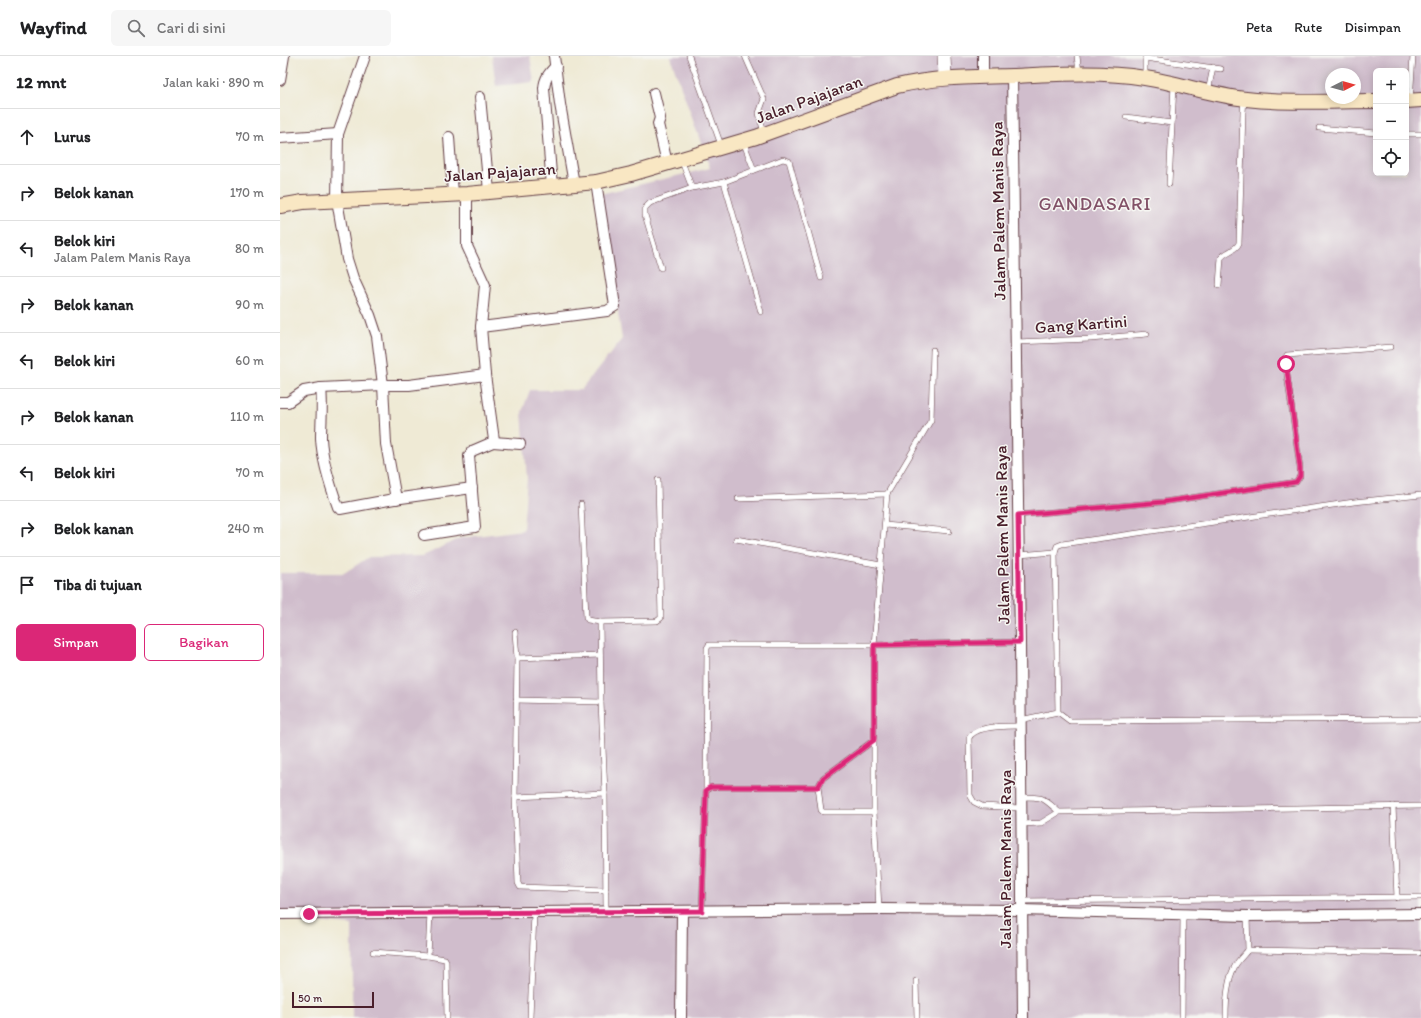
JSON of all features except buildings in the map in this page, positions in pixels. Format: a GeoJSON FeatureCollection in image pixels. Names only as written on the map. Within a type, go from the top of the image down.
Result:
{"type":"FeatureCollection","features":[{"type":"Feature","properties":{"kind":"main road","name":"Jalan Pajajaran"},"geometry":{"type":"LineString","coordinates":[[280,206],[303,202],[460,194],[596,182],[631,174],[674,160],[743,141],[897,86],[912,82],[945,78],[1104,73],[1174,83],[1244,99],[1320,102],[1373,101]]}},
{"type":"Feature","properties":{"kind":"street"},"geometry":{"type":"LineString","coordinates":[[280,80],[284,56]]}},
{"type":"Feature","properties":{"kind":"street"},"geometry":{"type":"LineString","coordinates":[[365,56],[338,134],[337,200],[349,265],[377,336],[386,444],[396,499]]}},
{"type":"Feature","properties":{"kind":"street"},"geometry":{"type":"LineString","coordinates":[[944,56],[945,78]]}},
{"type":"Feature","properties":{"kind":"street"},"geometry":{"type":"LineString","coordinates":[[983,56],[983,76]]}},
{"type":"Feature","properties":{"kind":"street"},"geometry":{"type":"LineString","coordinates":[[555,61],[560,104],[574,184]]}},
{"type":"Feature","properties":{"kind":"street"},"geometry":{"type":"LineString","coordinates":[[552,186],[544,88],[545,80],[555,61]]}},
{"type":"Feature","properties":{"kind":"street","name":"Jalam Palem Manis Raya"},"geometry":{"type":"LineString","coordinates":[[1012,76],[1019,555],[1023,1018]]}},
{"type":"Feature","properties":{"kind":"street"},"geometry":{"type":"LineString","coordinates":[[654,93],[660,118],[658,124],[674,160]]}},
{"type":"Feature","properties":{"kind":"street"},"geometry":{"type":"LineString","coordinates":[[480,97],[490,191]]}},
{"type":"Feature","properties":{"kind":"street"},"geometry":{"type":"LineString","coordinates":[[280,138],[338,134]]}},
{"type":"Feature","properties":{"kind":"street"},"geometry":{"type":"LineString","coordinates":[[449,137],[460,194],[467,246],[485,285],[481,327],[485,375],[494,438],[493,442]]}},
{"type":"Feature","properties":{"kind":"street"},"geometry":{"type":"LineString","coordinates":[[481,327],[607,311],[615,306],[596,182]]}},
{"type":"Feature","properties":{"kind":"street"},"geometry":{"type":"LineString","coordinates":[[280,402],[288,402],[304,391],[321,388],[409,385],[485,375]]}},
{"type":"Feature","properties":{"kind":"street"},"geometry":{"type":"LineString","coordinates":[[321,388],[322,448],[331,485],[340,509],[472,488]]}},
{"type":"Feature","properties":{"kind":"street"},"geometry":{"type":"LineString","coordinates":[[424,535],[475,528],[470,453],[493,442],[520,444]]}},
{"type":"Feature","properties":{"kind":"street"},"geometry":{"type":"LineString","coordinates":[[280,914],[702,911],[1021,906],[1247,916],[1421,914]]}},
{"type":"Feature","properties":{"kind":"street"},"geometry":{"type":"LineString","coordinates":[[681,1018],[682,911]]}},
{"type":"Feature","properties":{"kind":"lane"},"geometry":{"type":"LineString","coordinates":[[689,56],[722,147]]}},
{"type":"Feature","properties":{"kind":"lane"},"geometry":{"type":"LineString","coordinates":[[745,56],[764,99],[759,113],[764,134]]}},
{"type":"Feature","properties":{"kind":"lane"},"geometry":{"type":"LineString","coordinates":[[1077,56],[1079,73]]}},
{"type":"Feature","properties":{"kind":"lane"},"geometry":{"type":"LineString","coordinates":[[1412,101],[1413,56]]}},
{"type":"Feature","properties":{"kind":"lane"},"geometry":{"type":"LineString","coordinates":[[1145,78],[1145,57],[1221,69]]}},
{"type":"Feature","properties":{"kind":"lane"},"geometry":{"type":"LineString","coordinates":[[1208,92],[1213,68]]}},
{"type":"Feature","properties":{"kind":"lane"},"geometry":{"type":"LineString","coordinates":[[1169,184],[1174,83]]}},
{"type":"Feature","properties":{"kind":"lane"},"geometry":{"type":"LineString","coordinates":[[1219,285],[1221,258],[1223,254],[1236,248],[1240,243],[1244,99]]}},
{"type":"Feature","properties":{"kind":"lane"},"geometry":{"type":"LineString","coordinates":[[1126,117],[1172,123]]}},
{"type":"Feature","properties":{"kind":"lane"},"geometry":{"type":"LineString","coordinates":[[1319,128],[1373,133]]}},
{"type":"Feature","properties":{"kind":"lane"},"geometry":{"type":"LineString","coordinates":[[1409,134],[1421,134]]}},
{"type":"Feature","properties":{"kind":"lane"},"geometry":{"type":"LineString","coordinates":[[743,141],[754,170]]}},
{"type":"Feature","properties":{"kind":"lane"},"geometry":{"type":"LineString","coordinates":[[661,268],[645,215],[646,208],[650,203],[692,188],[724,182],[783,159],[789,161],[821,278]]}},
{"type":"Feature","properties":{"kind":"lane"},"geometry":{"type":"LineString","coordinates":[[674,160],[692,188]]}},
{"type":"Feature","properties":{"kind":"lane"},"geometry":{"type":"LineString","coordinates":[[724,182],[761,312]]}},
{"type":"Feature","properties":{"kind":"lane","name":"Gang Kartini"},"geometry":{"type":"LineString","coordinates":[[1016,342],[1090,339],[1147,334]]}},
{"type":"Feature","properties":{"kind":"lane"},"geometry":{"type":"LineString","coordinates":[[1018,515],[1163,502],[1296,482],[1300,476],[1300,468],[1284,360],[1287,355],[1391,347]]}},
{"type":"Feature","properties":{"kind":"lane"},"geometry":{"type":"LineString","coordinates":[[879,909],[874,812],[874,645],[887,494],[930,420],[933,350]]}},
{"type":"Feature","properties":{"kind":"lane"},"geometry":{"type":"LineString","coordinates":[[581,504],[586,617],[588,620],[600,622],[657,622],[661,618],[658,480]]}},
{"type":"Feature","properties":{"kind":"lane"},"geometry":{"type":"LineString","coordinates":[[738,499],[887,494]]}},
{"type":"Feature","properties":{"kind":"lane"},"geometry":{"type":"LineString","coordinates":[[1058,712],[1055,552],[1057,546],[1062,544],[1354,502],[1421,495]]}},
{"type":"Feature","properties":{"kind":"lane"},"geometry":{"type":"LineString","coordinates":[[885,525],[949,531]]}},
{"type":"Feature","properties":{"kind":"lane"},"geometry":{"type":"LineString","coordinates":[[736,539],[881,565]]}},
{"type":"Feature","properties":{"kind":"lane"},"geometry":{"type":"LineString","coordinates":[[1019,555],[1055,552]]}},
{"type":"Feature","properties":{"kind":"lane"},"geometry":{"type":"LineString","coordinates":[[600,622],[601,702],[605,793],[606,911]]}},
{"type":"Feature","properties":{"kind":"lane"},"geometry":{"type":"LineString","coordinates":[[515,632],[517,658],[515,797],[518,883],[520,887],[606,890]]}},
{"type":"Feature","properties":{"kind":"lane"},"geometry":{"type":"LineString","coordinates":[[702,911],[706,790],[707,648],[709,645],[874,645],[1020,642]]}},
{"type":"Feature","properties":{"kind":"lane"},"geometry":{"type":"LineString","coordinates":[[517,658],[600,655]]}},
{"type":"Feature","properties":{"kind":"lane"},"geometry":{"type":"LineString","coordinates":[[516,700],[601,702]]}},
{"type":"Feature","properties":{"kind":"lane"},"geometry":{"type":"LineString","coordinates":[[1058,712],[1070,721],[1421,719]]}},
{"type":"Feature","properties":{"kind":"lane"},"geometry":{"type":"LineString","coordinates":[[1021,808],[982,806],[974,802],[970,795],[969,738],[975,731],[1020,723],[1058,712]]}},
{"type":"Feature","properties":{"kind":"lane"},"geometry":{"type":"LineString","coordinates":[[874,740],[823,778],[818,787],[823,812],[874,812]]}},
{"type":"Feature","properties":{"kind":"lane"},"geometry":{"type":"LineString","coordinates":[[706,790],[711,787],[818,787]]}},
{"type":"Feature","properties":{"kind":"lane"},"geometry":{"type":"LineString","coordinates":[[515,797],[605,793]]}},
{"type":"Feature","properties":{"kind":"lane"},"geometry":{"type":"LineString","coordinates":[[1021,797],[1040,797],[1059,812]]}},
{"type":"Feature","properties":{"kind":"lane"},"geometry":{"type":"LineString","coordinates":[[1393,806],[1397,898]]}},
{"type":"Feature","properties":{"kind":"lane"},"geometry":{"type":"LineString","coordinates":[[1021,824],[1040,823],[1059,812],[1421,806]]}},
{"type":"Feature","properties":{"kind":"lane"},"geometry":{"type":"LineString","coordinates":[[1021,906],[1421,897]]}},
{"type":"Feature","properties":{"kind":"lane"},"geometry":{"type":"LineString","coordinates":[[530,1018],[534,912]]}},
{"type":"Feature","properties":{"kind":"lane"},"geometry":{"type":"LineString","coordinates":[[428,956],[430,913]]}},
{"type":"Feature","properties":{"kind":"lane"},"geometry":{"type":"LineString","coordinates":[[1182,1018],[1184,914]]}},
{"type":"Feature","properties":{"kind":"lane"},"geometry":{"type":"LineString","coordinates":[[1226,1018],[1226,1005],[1233,968],[1248,950],[1247,916]]}},
{"type":"Feature","properties":{"kind":"lane"},"geometry":{"type":"LineString","coordinates":[[1248,950],[1419,953]]}},
{"type":"Feature","properties":{"kind":"lane"},"geometry":{"type":"LineString","coordinates":[[373,952],[428,956],[446,960],[446,1018]]}},
{"type":"Feature","properties":{"kind":"lane"},"geometry":{"type":"LineString","coordinates":[[916,981],[917,1018]]}},
{"type":"Feature","properties":{"kind":"shaded area"},"geometry":{"type":"Polygon","coordinates":[[[492,56],[530,56],[534,82],[496,86],[492,56]]]}},
{"type":"Feature","properties":{"kind":"shaded area"},"geometry":{"type":"Polygon","coordinates":[[[670,56],[1421,56],[1421,1018],[352,1018],[352,925],[280,919],[280,573],[344,573],[369,557],[423,556],[461,538],[523,530],[527,479],[522,412],[530,390],[581,390],[622,339],[600,194],[710,168],[670,56]]]}},
{"type":"Feature","properties":{"kind":"district","name":"GANDASARI"},"geometry":{"type":"Point","coordinates":[1095,203]}},
{"type":"Feature","properties":{"kind":"route"},"geometry":{"type":"LineString","coordinates":[[309,914],[702,911],[706,790],[711,787],[818,787],[823,778],[874,740],[874,645],[1020,642],[1018,515],[1163,502],[1296,482],[1300,476],[1300,468],[1286,364]]}}]}
